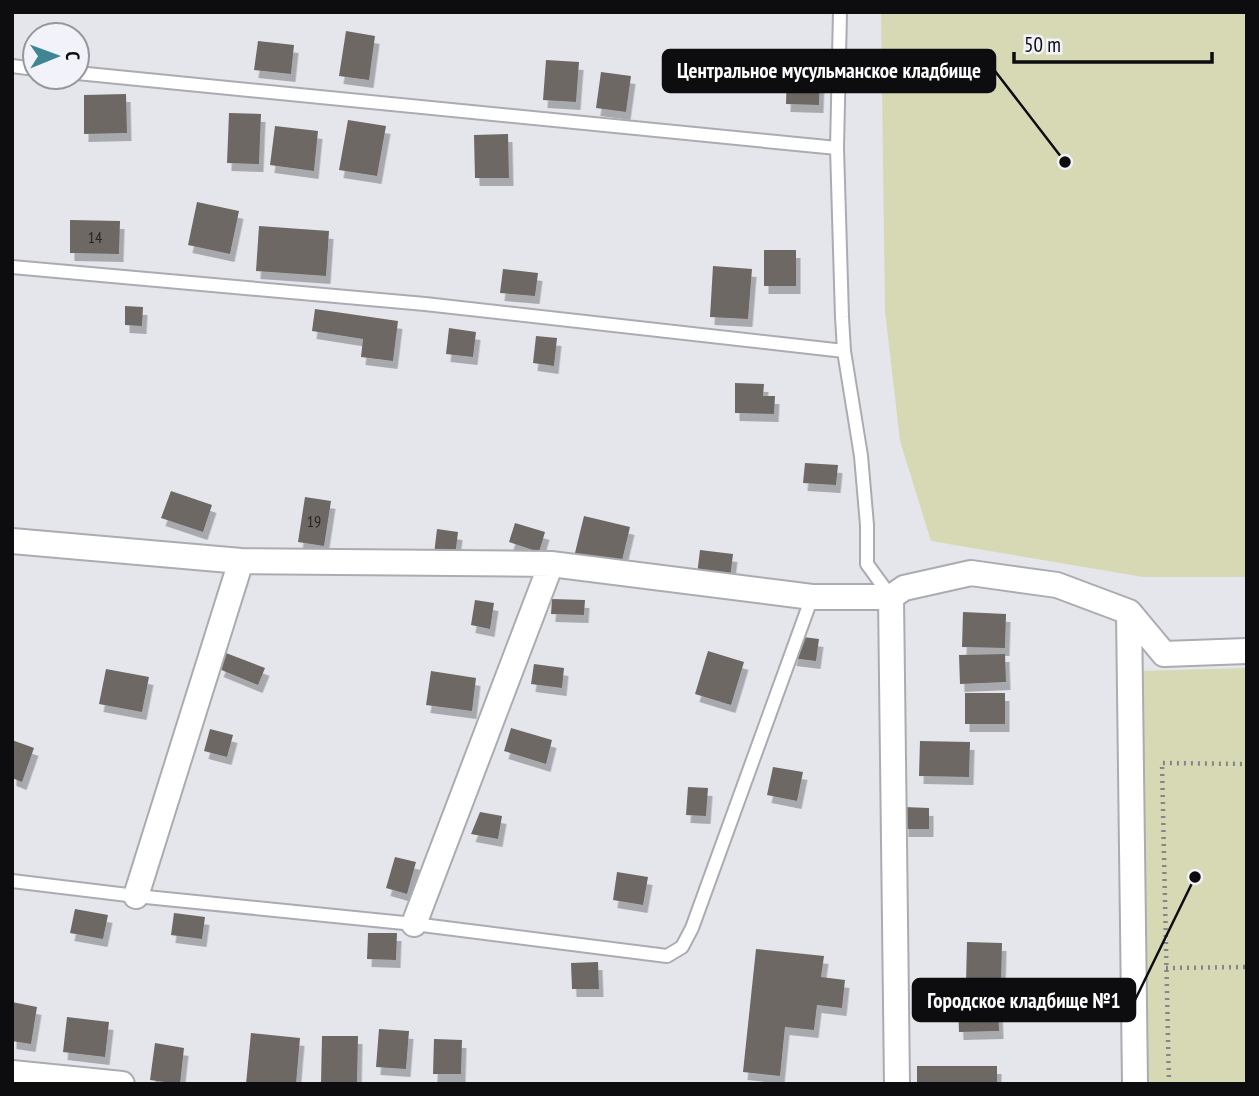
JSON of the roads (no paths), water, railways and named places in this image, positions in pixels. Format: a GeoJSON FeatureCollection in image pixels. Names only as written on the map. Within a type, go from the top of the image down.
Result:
{"type":"FeatureCollection","features":[{"type":"Feature","properties":{"kind":"street"},"geometry":{"type":"LineString","coordinates":[[12,541],[241,561],[551,564],[812,597],[891,597],[904,588],[971,573],[1057,585],[1129,611],[1164,654],[1247,651]]}},
{"type":"Feature","properties":{"kind":"street"},"geometry":{"type":"LineString","coordinates":[[136,896],[241,561]]}},
{"type":"Feature","properties":{"kind":"street"},"geometry":{"type":"LineString","coordinates":[[414,924],[551,564]]}},
{"type":"Feature","properties":{"kind":"street"},"geometry":{"type":"LineString","coordinates":[[891,597],[897,1084]]}},
{"type":"Feature","properties":{"kind":"street"},"geometry":{"type":"LineString","coordinates":[[1129,611],[1135,1084]]}},
{"type":"Feature","properties":{"kind":"street"},"geometry":{"type":"LineString","coordinates":[[12,1073],[46,1081],[122,1084]]}},
{"type":"Feature","properties":{"kind":"lane"},"geometry":{"type":"LineString","coordinates":[[839,12],[837,148],[844,351],[861,456],[867,525],[867,564],[891,597]]}},
{"type":"Feature","properties":{"kind":"lane"},"geometry":{"type":"LineString","coordinates":[[91,74],[837,148]]}},
{"type":"Feature","properties":{"kind":"lane"},"geometry":{"type":"LineString","coordinates":[[12,268],[425,304],[844,351]]}},
{"type":"Feature","properties":{"kind":"lane"},"geometry":{"type":"LineString","coordinates":[[12,881],[414,924],[667,956],[682,947],[692,928],[812,597]]}},
{"type":"Feature","properties":{"kind":"place","name":"Центральное мусульманское кладбище"},"geometry":{"type":"Point","coordinates":[1065,162]}},
{"type":"Feature","properties":{"kind":"place","name":"Городское кладбище №1"},"geometry":{"type":"Point","coordinates":[1195,877]}}]}
